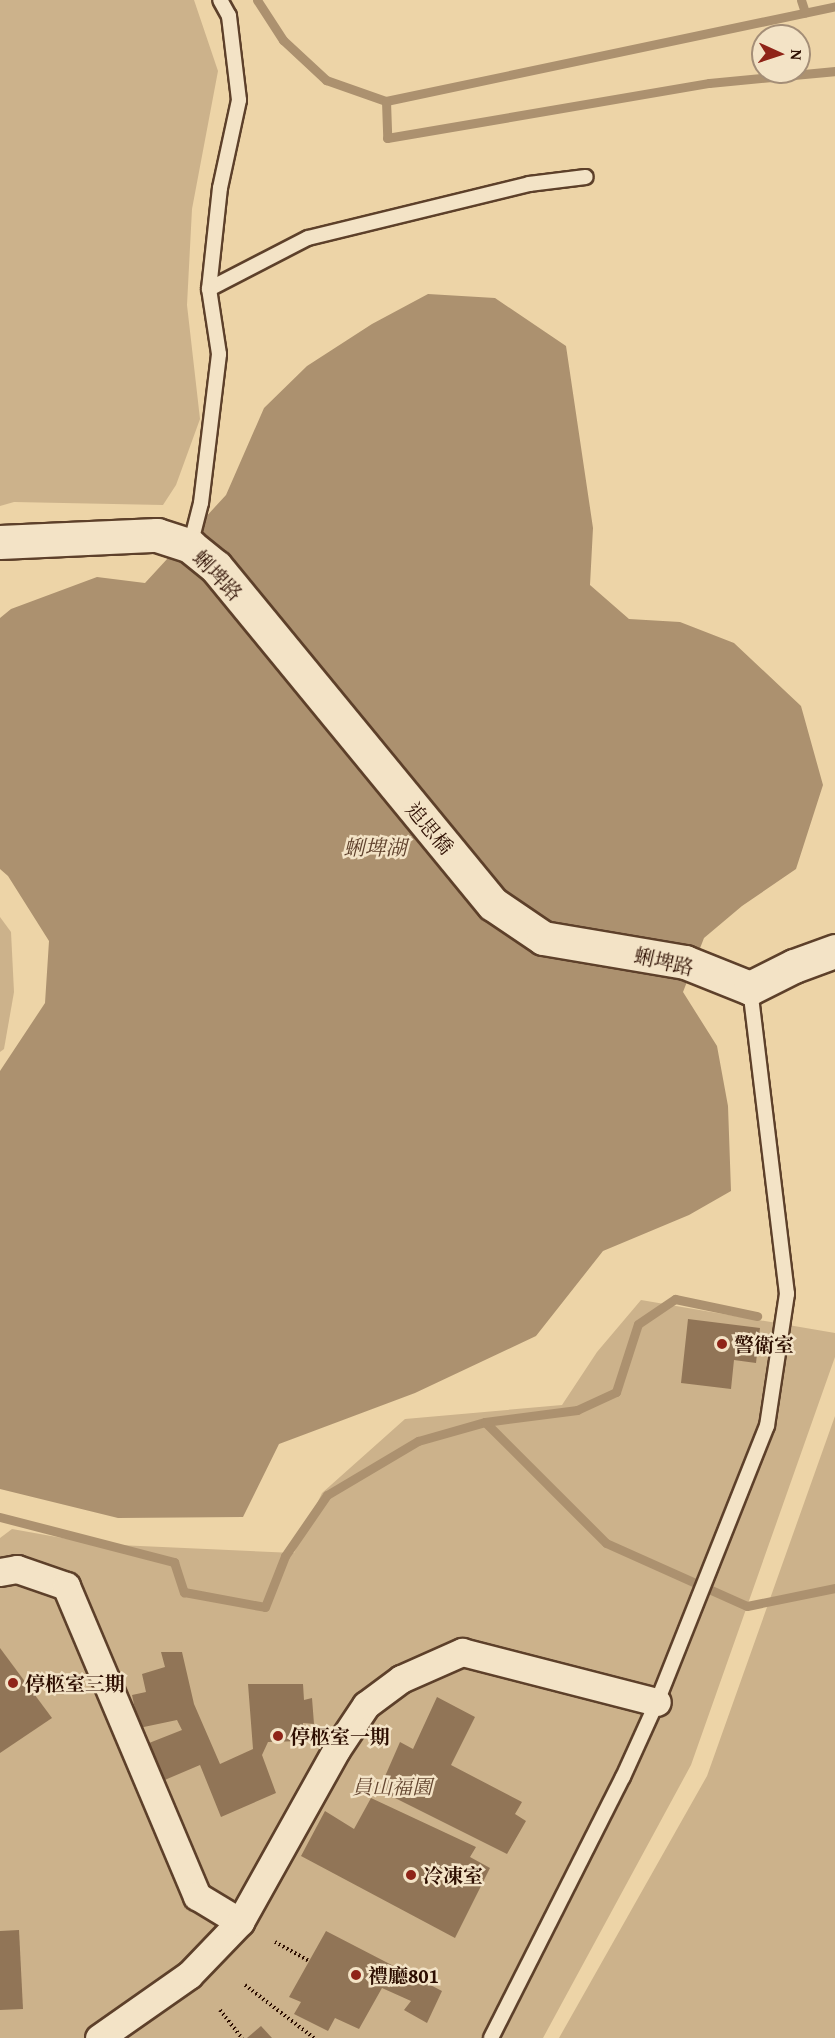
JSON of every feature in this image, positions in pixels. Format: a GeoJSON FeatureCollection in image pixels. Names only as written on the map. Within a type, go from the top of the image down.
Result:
{"type":"FeatureCollection","features":[{"type":"Feature","properties":{"kind":"street","name":"蜊埤路"},"geometry":{"type":"LineString","coordinates":[[0,542],[157,535],[190,546],[216,567],[367,751]]}},
{"type":"Feature","properties":{"kind":"street","name":"追思橋"},"geometry":{"type":"LineString","coordinates":[[367,751],[493,904]]}},
{"type":"Feature","properties":{"kind":"street","name":"蜊埤路"},"geometry":{"type":"LineString","coordinates":[[493,904],[543,938],[685,962],[750,988]]}},
{"type":"Feature","properties":{"kind":"street"},"geometry":{"type":"LineString","coordinates":[[750,988],[794,966],[835,951]]}},
{"type":"Feature","properties":{"kind":"street"},"geometry":{"type":"LineString","coordinates":[[0,1572],[17,1569],[66,1586],[197,1896],[240,1922]]}},
{"type":"Feature","properties":{"kind":"street"},"geometry":{"type":"LineString","coordinates":[[99,2038],[189,1975],[240,1922],[336,1750],[366,1705],[401,1679],[462,1652],[657,1702]]}},
{"type":"Feature","properties":{"kind":"lane"},"geometry":{"type":"LineString","coordinates":[[190,546],[201,503],[219,354],[209,289],[220,188],[239,100],[229,16],[220,0]]}},
{"type":"Feature","properties":{"kind":"lane"},"geometry":{"type":"LineString","coordinates":[[209,289],[308,238],[530,184],[586,177]]}},
{"type":"Feature","properties":{"kind":"lane"},"geometry":{"type":"LineString","coordinates":[[492,2038],[623,1777],[657,1702],[768,1426],[787,1294],[750,988]]}},
{"type":"Feature","properties":{"kind":"path"},"geometry":{"type":"LineString","coordinates":[[275,1942],[309,1961]]}},
{"type":"Feature","properties":{"kind":"path"},"geometry":{"type":"LineString","coordinates":[[245,1985],[314,2038]]}},
{"type":"Feature","properties":{"kind":"path"},"geometry":{"type":"LineString","coordinates":[[220,2010],[242,2038]]}},
{"type":"Feature","properties":{"kind":"green space"},"geometry":{"type":"Polygon","coordinates":[[[0,0],[194,0],[218,71],[192,209],[187,305],[200,419],[176,485],[163,505],[14,502],[0,506],[0,0]]]}},
{"type":"Feature","properties":{"kind":"green space"},"geometry":{"type":"Polygon","coordinates":[[[0,917],[11,932],[14,992],[4,1049],[0,1052],[0,917]]]}},
{"type":"Feature","properties":{"kind":"green space","name":"員山福園"},"geometry":{"type":"Polygon","coordinates":[[[641,1300],[835,1333],[835,1357],[691,1765],[543,2038],[0,2038],[0,1538],[12,1529],[96,1544],[294,1553],[322,1493],[405,1419],[562,1405],[597,1352],[641,1300]]]}},
{"type":"Feature","properties":{"kind":"green space"},"geometry":{"type":"Polygon","coordinates":[[[835,1416],[835,2038],[559,2038],[707,1776],[835,1416]]]}},
{"type":"Feature","properties":{"kind":"water","name":"蜊埤湖"},"geometry":{"type":"Polygon","coordinates":[[[428,294],[495,298],[566,346],[593,528],[590,585],[629,619],[680,622],[734,643],[801,706],[823,785],[796,869],[742,906],[704,938],[683,992],[717,1046],[728,1106],[731,1191],[689,1215],[603,1251],[536,1336],[415,1393],[279,1444],[243,1517],[118,1518],[0,1489],[0,1071],[45,1003],[49,941],[8,876],[0,869],[0,618],[11,609],[97,577],[145,583],[226,495],[264,408],[307,366],[372,324],[428,294]]]}},
{"type":"Feature","properties":{"kind":"building","name":"警衛室"},"geometry":{"type":"Polygon","coordinates":[[[688,1319],[760,1328],[756,1363],[734,1360],[731,1389],[681,1383],[688,1319]]]}},
{"type":"Feature","properties":{"kind":"building","name":"停柩室三期"},"geometry":{"type":"Polygon","coordinates":[[[0,1648],[52,1718],[0,1753],[0,1648]]]}},
{"type":"Feature","properties":{"kind":"building","name":"停柩室一期"},"geometry":{"type":"Polygon","coordinates":[[[161,1652],[182,1652],[194,1704],[220,1764],[253,1749],[248,1684],[303,1684],[304,1700],[312,1698],[314,1724],[303,1723],[303,1741],[268,1742],[262,1755],[276,1793],[221,1817],[200,1765],[160,1782],[144,1745],[182,1730],[177,1720],[139,1728],[132,1695],[146,1692],[142,1674],[165,1667],[161,1652]]]}},
{"type":"Feature","properties":{"kind":"building"},"geometry":{"type":"Polygon","coordinates":[[[437,1697],[475,1717],[451,1765],[522,1802],[515,1814],[526,1821],[507,1854],[379,1790],[400,1742],[413,1749],[437,1697]]]}},
{"type":"Feature","properties":{"kind":"building","name":"冷凍室"},"geometry":{"type":"Polygon","coordinates":[[[371,1798],[476,1847],[470,1857],[490,1868],[455,1938],[301,1856],[325,1811],[354,1829],[371,1798]]]}},
{"type":"Feature","properties":{"kind":"building"},"geometry":{"type":"Polygon","coordinates":[[[19,1930],[23,2009],[0,2010],[0,1931],[19,1930]]]}},
{"type":"Feature","properties":{"kind":"building","name":"禮廳801"},"geometry":{"type":"Polygon","coordinates":[[[326,1931],[442,1991],[427,2023],[404,2010],[411,2001],[382,1988],[359,2029],[335,2018],[328,2031],[294,2014],[301,2002],[289,1997],[326,1931]]]}},
{"type":"Feature","properties":{"kind":"building"},"geometry":{"type":"Polygon","coordinates":[[[261,2026],[272,2038],[247,2038],[261,2026]]]}},
{"type":"Feature","properties":{"kind":"waterway"},"geometry":{"type":"LineString","coordinates":[[257,0],[283,40],[326,80],[386,101],[835,6]]}},
{"type":"Feature","properties":{"kind":"waterway"},"geometry":{"type":"LineString","coordinates":[[801,0],[805,12]]}},
{"type":"Feature","properties":{"kind":"waterway"},"geometry":{"type":"LineString","coordinates":[[386,101],[387,138],[709,83],[835,71]]}},
{"type":"Feature","properties":{"kind":"waterway"},"geometry":{"type":"LineString","coordinates":[[0,1517],[174,1562],[184,1592],[265,1607],[285,1556],[327,1495],[418,1441],[485,1422],[577,1410],[616,1392],[638,1324],[675,1299],[757,1316]]}},
{"type":"Feature","properties":{"kind":"waterway"},"geometry":{"type":"LineString","coordinates":[[485,1422],[606,1543],[747,1606],[835,1588]]}},
{"type":"Feature","properties":{"kind":"place","name":"警衛室"},"geometry":{"type":"Point","coordinates":[722,1344]}},
{"type":"Feature","properties":{"kind":"place","name":"停柩室三期"},"geometry":{"type":"Point","coordinates":[13,1683]}},
{"type":"Feature","properties":{"kind":"place","name":"停柩室一期"},"geometry":{"type":"Point","coordinates":[278,1736]}},
{"type":"Feature","properties":{"kind":"place","name":"冷凍室"},"geometry":{"type":"Point","coordinates":[411,1875]}},
{"type":"Feature","properties":{"kind":"place","name":"禮廳801"},"geometry":{"type":"Point","coordinates":[356,1975]}}]}
